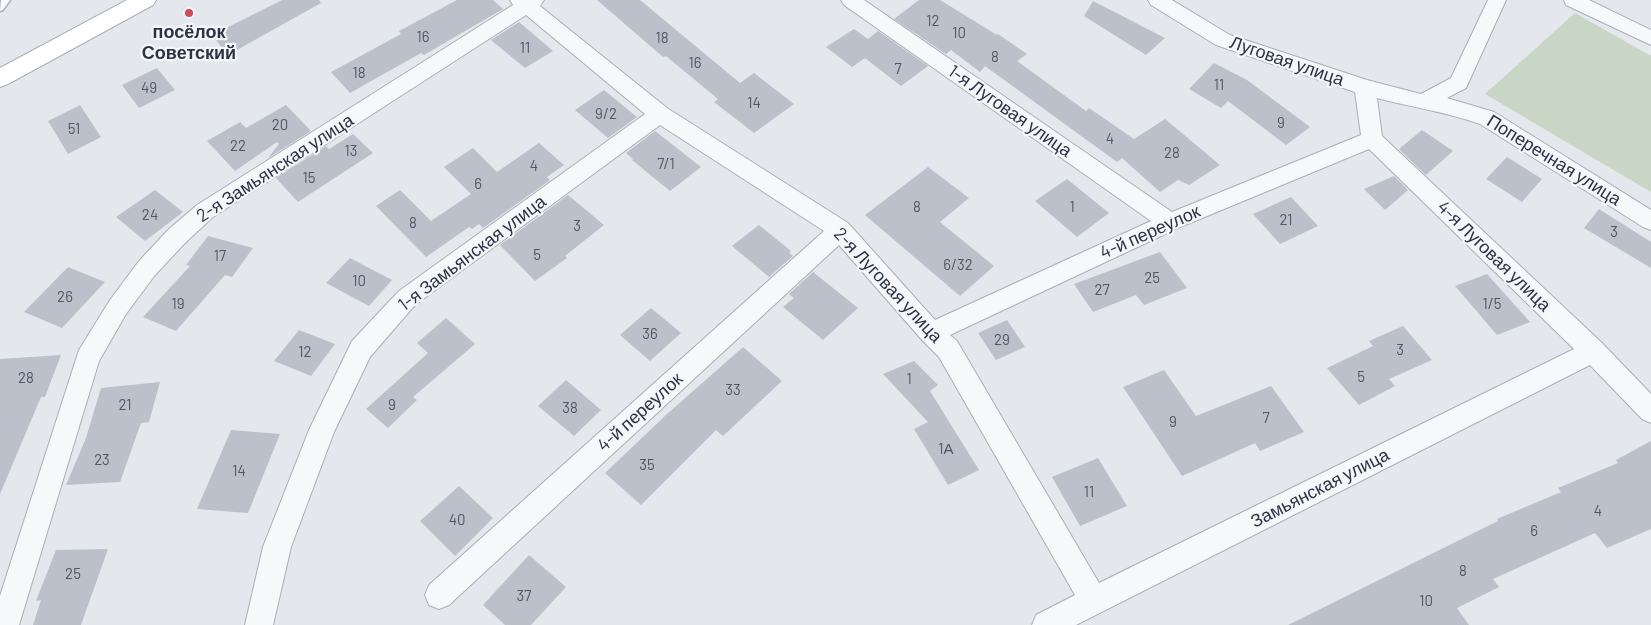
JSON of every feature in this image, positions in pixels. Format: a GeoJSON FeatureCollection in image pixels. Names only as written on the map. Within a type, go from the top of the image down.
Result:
{"type":"FeatureCollection","features":[{"type":"Feature","properties":{"kind":"street"},"geometry":{"type":"LineString","coordinates":[[0,78],[146,0]]}},
{"type":"Feature","properties":{"kind":"street","name":"1-я Луговая улица"},"geometry":{"type":"LineString","coordinates":[[850,0],[1170,222]]}},
{"type":"Feature","properties":{"kind":"street","name":"Луговая улица"},"geometry":{"type":"LineString","coordinates":[[1158,0],[1223,40],[1365,87],[1424,102]]}},
{"type":"Feature","properties":{"kind":"street"},"geometry":{"type":"LineString","coordinates":[[1424,102],[1459,83],[1497,0]]}},
{"type":"Feature","properties":{"kind":"street"},"geometry":{"type":"LineString","coordinates":[[1573,0],[1651,38]]}},
{"type":"Feature","properties":{"kind":"street","name":"2-я Луговая улица"},"geometry":{"type":"LineString","coordinates":[[527,2],[660,114],[840,230],[931,333],[948,349],[1094,601]]}},
{"type":"Feature","properties":{"kind":"street","name":"2-я Замьянская улица"},"geometry":{"type":"LineString","coordinates":[[5,625],[88,358],[118,307],[147,268],[177,236],[205,211],[527,2]]}},
{"type":"Feature","properties":{"kind":"street"},"geometry":{"type":"LineString","coordinates":[[1365,87],[1372,139]]}},
{"type":"Feature","properties":{"kind":"street","name":"Поперечная улица"},"geometry":{"type":"LineString","coordinates":[[1424,102],[1458,108],[1487,118],[1651,221]]}},
{"type":"Feature","properties":{"kind":"street","name":"1-я Замьянская улица"},"geometry":{"type":"LineString","coordinates":[[259,625],[277,547],[322,430],[361,349],[407,298],[660,114]]}},
{"type":"Feature","properties":{"kind":"street","name":"4-й переулок"},"geometry":{"type":"LineString","coordinates":[[931,333],[1170,222],[1372,139]]}},
{"type":"Feature","properties":{"kind":"street","name":"4-я Луговая улица"},"geometry":{"type":"LineString","coordinates":[[1372,139],[1593,351],[1651,411]]}},
{"type":"Feature","properties":{"kind":"street","name":"4-й переулок"},"geometry":{"type":"LineString","coordinates":[[439,594],[840,230]]}},
{"type":"Feature","properties":{"kind":"street","name":"Замьянская улица"},"geometry":{"type":"LineString","coordinates":[[1046,625],[1593,351]]}},
{"type":"Feature","properties":{"kind":"lane"},"geometry":{"type":"LineString","coordinates":[[0,8],[6,0]]}},
{"type":"Feature","properties":{"kind":"green space"},"geometry":{"type":"Polygon","coordinates":[[[1575,13],[1651,56],[1651,192],[1485,94],[1575,13]]]}},
{"type":"Feature","properties":{"kind":"building"},"geometry":{"type":"Polygon","coordinates":[[[282,0],[319,0],[321,3],[228,55],[212,35],[282,0]]]}},
{"type":"Feature","properties":{"kind":"building"},"geometry":{"type":"Polygon","coordinates":[[[457,0],[493,0],[503,9],[424,55],[421,53],[350,93],[331,72],[401,34],[399,31],[457,0]]]}},
{"type":"Feature","properties":{"kind":"building"},"geometry":{"type":"Polygon","coordinates":[[[597,0],[640,0],[740,83],[754,73],[794,104],[754,133],[714,102],[718,99],[666,56],[663,57],[597,0]]]}},
{"type":"Feature","properties":{"kind":"building"},"geometry":{"type":"Polygon","coordinates":[[[919,0],[940,0],[998,34],[1027,54],[1017,61],[1086,111],[1089,108],[1134,139],[1165,119],[1220,165],[1189,185],[1178,180],[1160,192],[1122,158],[1117,162],[985,66],[980,72],[951,50],[946,54],[894,19],[919,0]]]}},
{"type":"Feature","properties":{"kind":"building"},"geometry":{"type":"Polygon","coordinates":[[[1093,1],[1165,38],[1146,55],[1084,16],[1093,1]]]}},
{"type":"Feature","properties":{"kind":"building"},"geometry":{"type":"Polygon","coordinates":[[[519,22],[553,51],[525,68],[491,40],[519,22]]]}},
{"type":"Feature","properties":{"kind":"building"},"geometry":{"type":"Polygon","coordinates":[[[854,29],[868,39],[878,31],[928,66],[901,86],[865,58],[852,67],[826,47],[854,29]]]}},
{"type":"Feature","properties":{"kind":"building"},"geometry":{"type":"Polygon","coordinates":[[[1214,63],[1247,80],[1310,127],[1286,145],[1228,101],[1221,108],[1189,89],[1214,63]]]}},
{"type":"Feature","properties":{"kind":"building"},"geometry":{"type":"Polygon","coordinates":[[[157,68],[175,90],[139,108],[122,85],[157,68]]]}},
{"type":"Feature","properties":{"kind":"building"},"geometry":{"type":"Polygon","coordinates":[[[604,90],[637,117],[608,138],[575,110],[604,90]]]}},
{"type":"Feature","properties":{"kind":"building"},"geometry":{"type":"Polygon","coordinates":[[[80,105],[101,137],[68,154],[48,121],[80,105]]]}},
{"type":"Feature","properties":{"kind":"building"},"geometry":{"type":"Polygon","coordinates":[[[286,105],[311,131],[268,158],[279,144],[277,142],[235,171],[207,141],[240,122],[246,128],[286,105]]]}},
{"type":"Feature","properties":{"kind":"building"},"geometry":{"type":"Polygon","coordinates":[[[1422,130],[1453,151],[1426,175],[1399,149],[1422,130]]]}},
{"type":"Feature","properties":{"kind":"building"},"geometry":{"type":"Polygon","coordinates":[[[655,131],[701,167],[670,191],[626,153],[655,131]]]}},
{"type":"Feature","properties":{"kind":"building"},"geometry":{"type":"Polygon","coordinates":[[[353,134],[373,153],[298,202],[276,178],[326,146],[329,149],[353,134]]]}},
{"type":"Feature","properties":{"kind":"building"},"geometry":{"type":"Polygon","coordinates":[[[539,143],[564,165],[547,177],[550,180],[483,228],[479,224],[472,229],[469,227],[426,257],[376,206],[400,190],[431,221],[471,194],[444,167],[473,148],[497,172],[539,143]]]}},
{"type":"Feature","properties":{"kind":"building"},"geometry":{"type":"Polygon","coordinates":[[[1507,157],[1542,179],[1522,202],[1486,179],[1507,157]]]}},
{"type":"Feature","properties":{"kind":"building"},"geometry":{"type":"Polygon","coordinates":[[[928,167],[969,198],[940,222],[994,266],[960,296],[865,215],[928,167]]]}},
{"type":"Feature","properties":{"kind":"building"},"geometry":{"type":"Polygon","coordinates":[[[1394,176],[1408,190],[1385,210],[1364,189],[1394,176]]]}},
{"type":"Feature","properties":{"kind":"building"},"geometry":{"type":"Polygon","coordinates":[[[1067,179],[1109,213],[1077,237],[1035,201],[1067,179]]]}},
{"type":"Feature","properties":{"kind":"building"},"geometry":{"type":"Polygon","coordinates":[[[155,190],[183,212],[145,241],[116,217],[155,190]]]}},
{"type":"Feature","properties":{"kind":"building"},"geometry":{"type":"Polygon","coordinates":[[[568,195],[604,225],[565,256],[567,258],[535,281],[500,245],[568,195]]]}},
{"type":"Feature","properties":{"kind":"building"},"geometry":{"type":"Polygon","coordinates":[[[1291,197],[1318,226],[1280,244],[1253,214],[1291,197]]]}},
{"type":"Feature","properties":{"kind":"building"},"geometry":{"type":"Polygon","coordinates":[[[1599,209],[1651,242],[1651,268],[1584,228],[1599,209]]]}},
{"type":"Feature","properties":{"kind":"building"},"geometry":{"type":"Polygon","coordinates":[[[759,225],[791,251],[789,253],[793,256],[769,277],[732,246],[759,225]]]}},
{"type":"Feature","properties":{"kind":"building"},"geometry":{"type":"Polygon","coordinates":[[[208,236],[253,248],[232,277],[225,275],[176,331],[143,317],[190,266],[186,265],[208,236]]]}},
{"type":"Feature","properties":{"kind":"building"},"geometry":{"type":"Polygon","coordinates":[[[1160,252],[1187,288],[1144,305],[1136,295],[1093,312],[1074,284],[1160,252]]]}},
{"type":"Feature","properties":{"kind":"building"},"geometry":{"type":"Polygon","coordinates":[[[350,258],[392,280],[369,306],[326,283],[350,258]]]}},
{"type":"Feature","properties":{"kind":"building"},"geometry":{"type":"Polygon","coordinates":[[[68,267],[105,282],[62,328],[24,312],[68,267]]]}},
{"type":"Feature","properties":{"kind":"building"},"geometry":{"type":"Polygon","coordinates":[[[813,272],[858,308],[823,340],[783,307],[794,298],[789,294],[813,272]]]}},
{"type":"Feature","properties":{"kind":"building"},"geometry":{"type":"Polygon","coordinates":[[[1487,274],[1530,322],[1497,335],[1455,286],[1487,274]]]}},
{"type":"Feature","properties":{"kind":"building"},"geometry":{"type":"Polygon","coordinates":[[[651,308],[681,333],[650,361],[620,335],[651,308]]]}},
{"type":"Feature","properties":{"kind":"building"},"geometry":{"type":"Polygon","coordinates":[[[446,318],[475,344],[413,397],[417,400],[388,428],[366,409],[428,353],[417,343],[446,318]]]}},
{"type":"Feature","properties":{"kind":"building"},"geometry":{"type":"Polygon","coordinates":[[[1007,320],[1025,347],[996,360],[978,333],[1007,320]]]}},
{"type":"Feature","properties":{"kind":"building"},"geometry":{"type":"Polygon","coordinates":[[[1403,326],[1432,360],[1389,379],[1395,386],[1359,405],[1327,368],[1373,346],[1369,341],[1403,326]]]}},
{"type":"Feature","properties":{"kind":"building"},"geometry":{"type":"Polygon","coordinates":[[[299,330],[335,344],[311,376],[274,361],[299,330]]]}},
{"type":"Feature","properties":{"kind":"building"},"geometry":{"type":"Polygon","coordinates":[[[743,347],[782,381],[723,436],[716,430],[641,505],[605,473],[666,415],[743,347]]]}},
{"type":"Feature","properties":{"kind":"building"},"geometry":{"type":"Polygon","coordinates":[[[61,355],[45,397],[41,397],[0,494],[0,359],[61,355]]]}},
{"type":"Feature","properties":{"kind":"building"},"geometry":{"type":"Polygon","coordinates":[[[914,361],[938,385],[930,391],[979,470],[948,485],[914,429],[928,422],[883,374],[914,361]]]}},
{"type":"Feature","properties":{"kind":"building"},"geometry":{"type":"Polygon","coordinates":[[[1164,370],[1196,416],[1271,386],[1304,432],[1260,451],[1255,443],[1182,476],[1123,387],[1164,370]]]}},
{"type":"Feature","properties":{"kind":"building"},"geometry":{"type":"Polygon","coordinates":[[[566,380],[601,410],[574,436],[538,406],[566,380]]]}},
{"type":"Feature","properties":{"kind":"building"},"geometry":{"type":"Polygon","coordinates":[[[160,382],[149,422],[141,423],[120,482],[66,485],[86,438],[101,388],[160,382]]]}},
{"type":"Feature","properties":{"kind":"building"},"geometry":{"type":"Polygon","coordinates":[[[231,430],[280,434],[248,513],[197,509],[231,430]]]}},
{"type":"Feature","properties":{"kind":"building"},"geometry":{"type":"Polygon","coordinates":[[[1651,441],[1651,529],[1607,548],[1595,533],[1493,579],[1499,587],[1457,608],[1469,625],[1288,625],[1498,521],[1497,519],[1561,492],[1558,488],[1618,463],[1616,460],[1651,441]]]}},
{"type":"Feature","properties":{"kind":"building"},"geometry":{"type":"Polygon","coordinates":[[[1098,458],[1127,506],[1080,526],[1052,477],[1098,458]]]}},
{"type":"Feature","properties":{"kind":"building"},"geometry":{"type":"Polygon","coordinates":[[[459,486],[493,518],[455,556],[420,521],[459,486]]]}},
{"type":"Feature","properties":{"kind":"building"},"geometry":{"type":"Polygon","coordinates":[[[108,549],[81,625],[33,625],[41,600],[36,601],[56,550],[108,549]]]}},
{"type":"Feature","properties":{"kind":"building"},"geometry":{"type":"Polygon","coordinates":[[[529,555],[566,587],[531,625],[505,625],[483,605],[529,555]]]}},
{"type":"Feature","properties":{"kind":"place","name":"посёлок Советский"},"geometry":{"type":"Point","coordinates":[189,13]}}]}
